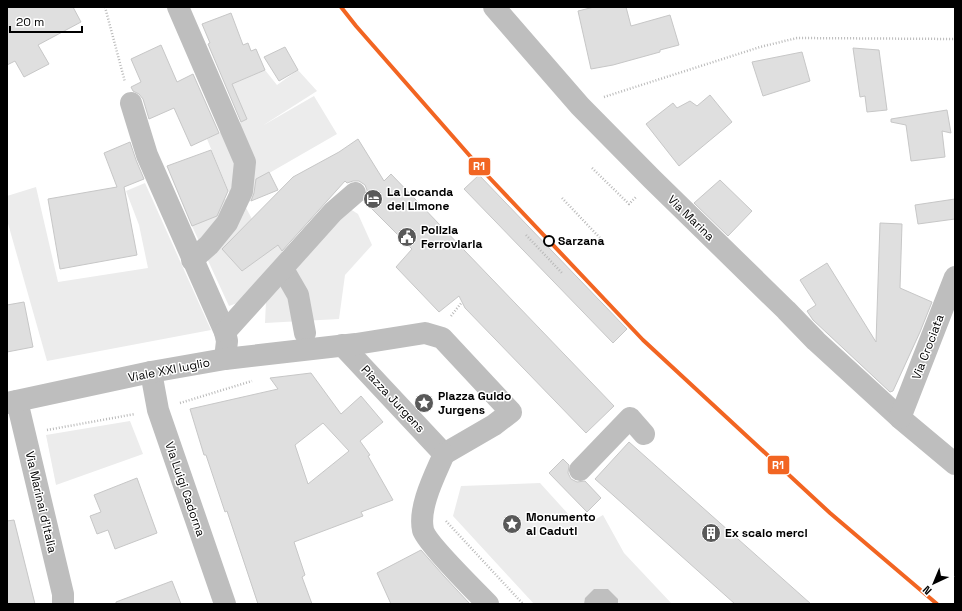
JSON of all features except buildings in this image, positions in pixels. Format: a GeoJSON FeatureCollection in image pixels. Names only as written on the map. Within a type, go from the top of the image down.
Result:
{"type":"FeatureCollection","features":[{"type":"Feature","properties":{"kind":"street"},"geometry":{"type":"LineString","coordinates":[[178,7],[245,162],[242,191],[227,223],[209,245],[192,260]]}},
{"type":"Feature","properties":{"kind":"street","name":"Via Marina"},"geometry":{"type":"LineString","coordinates":[[494,7],[580,106],[816,341],[900,418],[955,464]]}},
{"type":"Feature","properties":{"kind":"street"},"geometry":{"type":"LineString","coordinates":[[131,103],[147,155],[225,332],[227,341],[225,359]]}},
{"type":"Feature","properties":{"kind":"street"},"geometry":{"type":"LineString","coordinates":[[225,332],[333,212],[355,193]]}},
{"type":"Feature","properties":{"kind":"street"},"geometry":{"type":"LineString","coordinates":[[283,269],[298,295],[305,333]]}},
{"type":"Feature","properties":{"kind":"street","name":"Via Crociata"},"geometry":{"type":"LineString","coordinates":[[900,418],[955,276]]}},
{"type":"Feature","properties":{"kind":"street"},"geometry":{"type":"LineString","coordinates":[[337,346],[425,333],[442,338],[511,412],[494,425],[444,454],[426,497],[423,510],[423,531],[436,548],[488,604]]}},
{"type":"Feature","properties":{"kind":"street","name":"Viale XXI luglio"},"geometry":{"type":"LineString","coordinates":[[12,402],[151,372],[225,359],[337,346]]}},
{"type":"Feature","properties":{"kind":"street","name":"Piazza Jurgens"},"geometry":{"type":"LineString","coordinates":[[337,346],[444,454]]}},
{"type":"Feature","properties":{"kind":"street","name":"Via Luigi Cadorna"},"geometry":{"type":"LineString","coordinates":[[151,372],[158,410],[225,604]]}},
{"type":"Feature","properties":{"kind":"street","name":"Via Marinai d'Italia"},"geometry":{"type":"LineString","coordinates":[[12,402],[24,434],[63,594],[63,604]]}},
{"type":"Feature","properties":{"kind":"street"},"geometry":{"type":"LineString","coordinates":[[580,470],[630,418],[644,434]]}},
{"type":"Feature","properties":{"kind":"path"},"geometry":{"type":"LineString","coordinates":[[105,7],[131,103]]}},
{"type":"Feature","properties":{"kind":"path"},"geometry":{"type":"LineString","coordinates":[[580,106],[760,47],[797,38],[955,39]]}},
{"type":"Feature","properties":{"kind":"path"},"geometry":{"type":"LineString","coordinates":[[592,168],[629,204]]}},
{"type":"Feature","properties":{"kind":"path"},"geometry":{"type":"LineString","coordinates":[[562,198],[600,238]]}},
{"type":"Feature","properties":{"kind":"path"},"geometry":{"type":"LineString","coordinates":[[526,236],[562,273]]}},
{"type":"Feature","properties":{"kind":"path"},"geometry":{"type":"LineString","coordinates":[[449,319],[462,302]]}},
{"type":"Feature","properties":{"kind":"path"},"geometry":{"type":"LineString","coordinates":[[24,434],[158,410],[244,383]]}},
{"type":"Feature","properties":{"kind":"path"},"geometry":{"type":"LineString","coordinates":[[443,517],[524,604]]}},
{"type":"Feature","properties":{"kind":"shaded area"},"geometry":{"type":"Polygon","coordinates":[[[265,70],[277,85],[298,70],[317,91],[262,126],[314,96],[337,134],[256,179],[260,197],[244,204],[252,219],[223,249],[242,271],[278,245],[283,253],[243,301],[229,306],[192,226],[208,206],[231,197],[207,139],[247,119],[232,84],[265,70]]]}},
{"type":"Feature","properties":{"kind":"shaded area"},"geometry":{"type":"Polygon","coordinates":[[[145,183],[211,330],[47,361],[7,220],[7,196],[36,187],[58,282],[148,268],[139,225],[126,191],[145,183]]]}},
{"type":"Feature","properties":{"kind":"shaded area"},"geometry":{"type":"Polygon","coordinates":[[[347,207],[358,214],[372,245],[345,275],[339,319],[265,323],[266,301],[347,207]]]}},
{"type":"Feature","properties":{"kind":"shaded area"},"geometry":{"type":"Polygon","coordinates":[[[130,421],[143,454],[56,485],[46,435],[130,421]]]}},
{"type":"Feature","properties":{"kind":"shaded area"},"geometry":{"type":"Polygon","coordinates":[[[540,483],[570,516],[589,523],[603,515],[624,553],[672,604],[534,604],[453,516],[461,486],[540,483]]]}},
{"type":"Feature","properties":{"kind":"shaded area"},"geometry":{"type":"Polygon","coordinates":[[[594,589],[608,589],[618,599],[618,604],[584,604],[585,598],[594,589]]]}},
{"type":"Feature","properties":{"kind":"transit line","name":"R1"},"geometry":{"type":"LineString","coordinates":[[341,7],[484,172],[643,340],[830,513],[937,604]]}},
{"type":"Feature","properties":{"kind":"place","name":"La Locanda dei Limone"},"geometry":{"type":"Point","coordinates":[373,199]}},
{"type":"Feature","properties":{"kind":"place","name":"Polizia Ferroviaria"},"geometry":{"type":"Point","coordinates":[407,237]}},
{"type":"Feature","properties":{"kind":"place","name":"Sarzana"},"geometry":{"type":"Point","coordinates":[549,241]}},
{"type":"Feature","properties":{"kind":"place","name":"Piazza Guido Jurgens"},"geometry":{"type":"Point","coordinates":[424,403]}},
{"type":"Feature","properties":{"kind":"place","name":"Monumento ai Caduti"},"geometry":{"type":"Point","coordinates":[512,524]}},
{"type":"Feature","properties":{"kind":"place","name":"Ex scalo merci"},"geometry":{"type":"Point","coordinates":[711,533]}}]}
